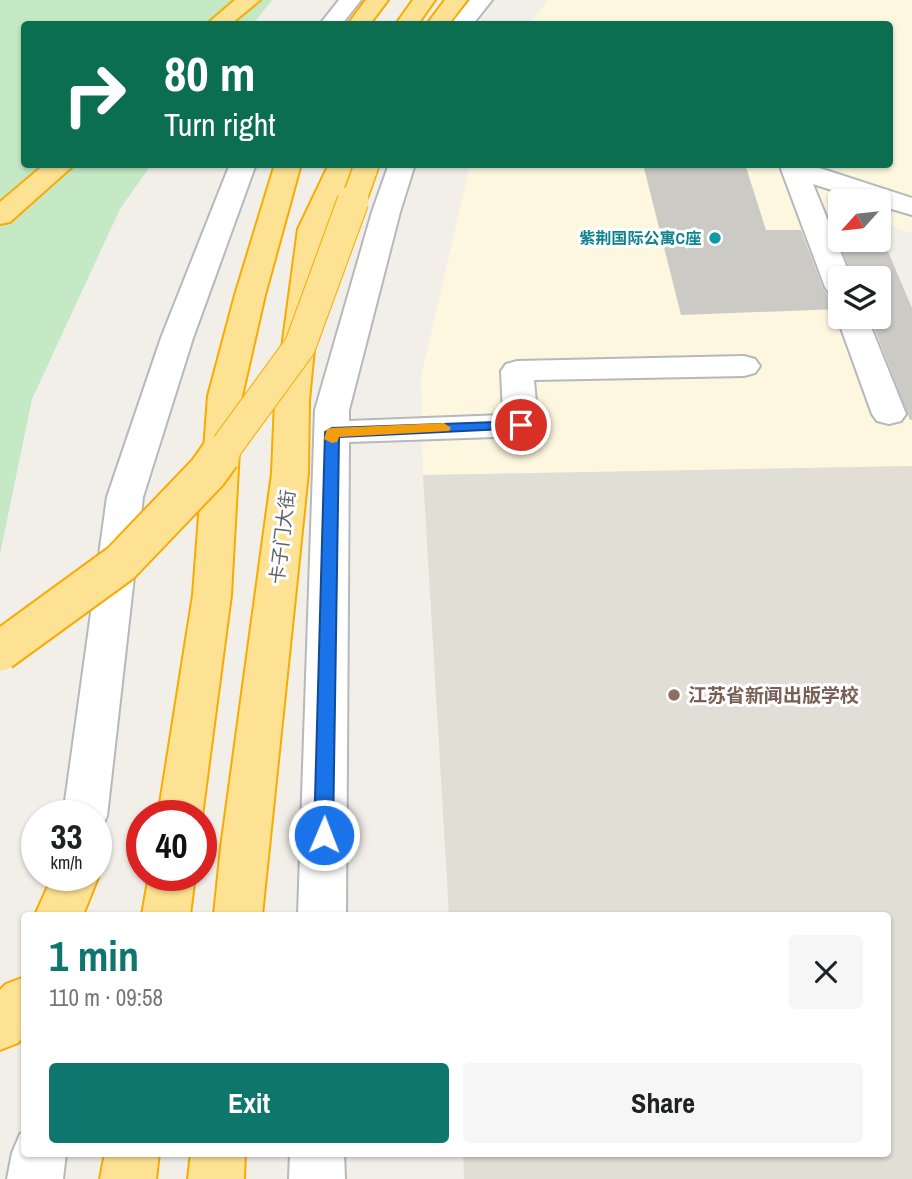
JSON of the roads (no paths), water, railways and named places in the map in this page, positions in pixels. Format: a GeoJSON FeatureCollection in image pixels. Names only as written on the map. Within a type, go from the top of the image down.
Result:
{"type":"FeatureCollection","features":[{"type":"Feature","properties":{"kind":"highway"},"geometry":{"type":"LineString","coordinates":[[222,21],[249,0]]}},
{"type":"Feature","properties":{"kind":"highway"},"geometry":{"type":"LineString","coordinates":[[361,21],[377,0]]}},
{"type":"Feature","properties":{"kind":"highway"},"geometry":{"type":"LineString","coordinates":[[409,21],[424,0]]}},
{"type":"Feature","properties":{"kind":"highway"},"geometry":{"type":"LineString","coordinates":[[440,21],[456,0]]}},
{"type":"Feature","properties":{"kind":"highway"},"geometry":{"type":"LineString","coordinates":[[0,216],[57,168]]}},
{"type":"Feature","properties":{"kind":"highway"},"geometry":{"type":"LineString","coordinates":[[182,800],[212,595],[225,396],[250,295],[287,168]]}},
{"type":"Feature","properties":{"kind":"highway","name":"卡子门大街"},"geometry":{"type":"LineString","coordinates":[[238,912],[290,473],[292,400],[312,229],[341,168]]}},
{"type":"Feature","properties":{"kind":"highway"},"geometry":{"type":"LineString","coordinates":[[0,650],[121,563],[208,472],[300,346],[366,168]]}},
{"type":"Feature","properties":{"kind":"highway"},"geometry":{"type":"LineString","coordinates":[[60,912],[70,891]]}},
{"type":"Feature","properties":{"kind":"highway"},"geometry":{"type":"LineString","coordinates":[[166,912],[170,891]]}},
{"type":"Feature","properties":{"kind":"highway"},"geometry":{"type":"LineString","coordinates":[[0,1026],[21,1003]]}},
{"type":"Feature","properties":{"kind":"highway"},"geometry":{"type":"LineString","coordinates":[[128,1179],[131,1157]]}},
{"type":"Feature","properties":{"kind":"highway"},"geometry":{"type":"LineString","coordinates":[[216,1179],[218,1157]]}},
{"type":"Feature","properties":{"kind":"street"},"geometry":{"type":"LineString","coordinates":[[333,21],[350,0]]}},
{"type":"Feature","properties":{"kind":"street"},"geometry":{"type":"LineString","coordinates":[[464,21],[481,0]]}},
{"type":"Feature","properties":{"kind":"street"},"geometry":{"type":"LineString","coordinates":[[87,800],[125,497],[177,338],[241,168]]}},
{"type":"Feature","properties":{"kind":"street"},"geometry":{"type":"LineString","coordinates":[[322,912],[332,410],[401,168]]}},
{"type":"Feature","properties":{"kind":"street"},"geometry":{"type":"LineString","coordinates":[[794,168],[832,266]]}},
{"type":"Feature","properties":{"kind":"street"},"geometry":{"type":"LineString","coordinates":[[797,168],[912,207]]}},
{"type":"Feature","properties":{"kind":"street"},"geometry":{"type":"LineString","coordinates":[[857,329],[889,414]]}},
{"type":"Feature","properties":{"kind":"street"},"geometry":{"type":"LineString","coordinates":[[332,432],[521,425],[517,371],[744,366]]}},
{"type":"Feature","properties":{"kind":"street"},"geometry":{"type":"LineString","coordinates":[[72,912],[75,891]]}},
{"type":"Feature","properties":{"kind":"street"},"geometry":{"type":"LineString","coordinates":[[35,1179],[38,1157]]}},
{"type":"Feature","properties":{"kind":"street"},"geometry":{"type":"LineString","coordinates":[[317,1157],[317,1179]]}},
{"type":"Feature","properties":{"kind":"place","name":"紫荆国际公寓C座"},"geometry":{"type":"Point","coordinates":[715,238]}},
{"type":"Feature","properties":{"kind":"place","name":"江苏省新闻出版学校"},"geometry":{"type":"Point","coordinates":[674,695]}}]}
